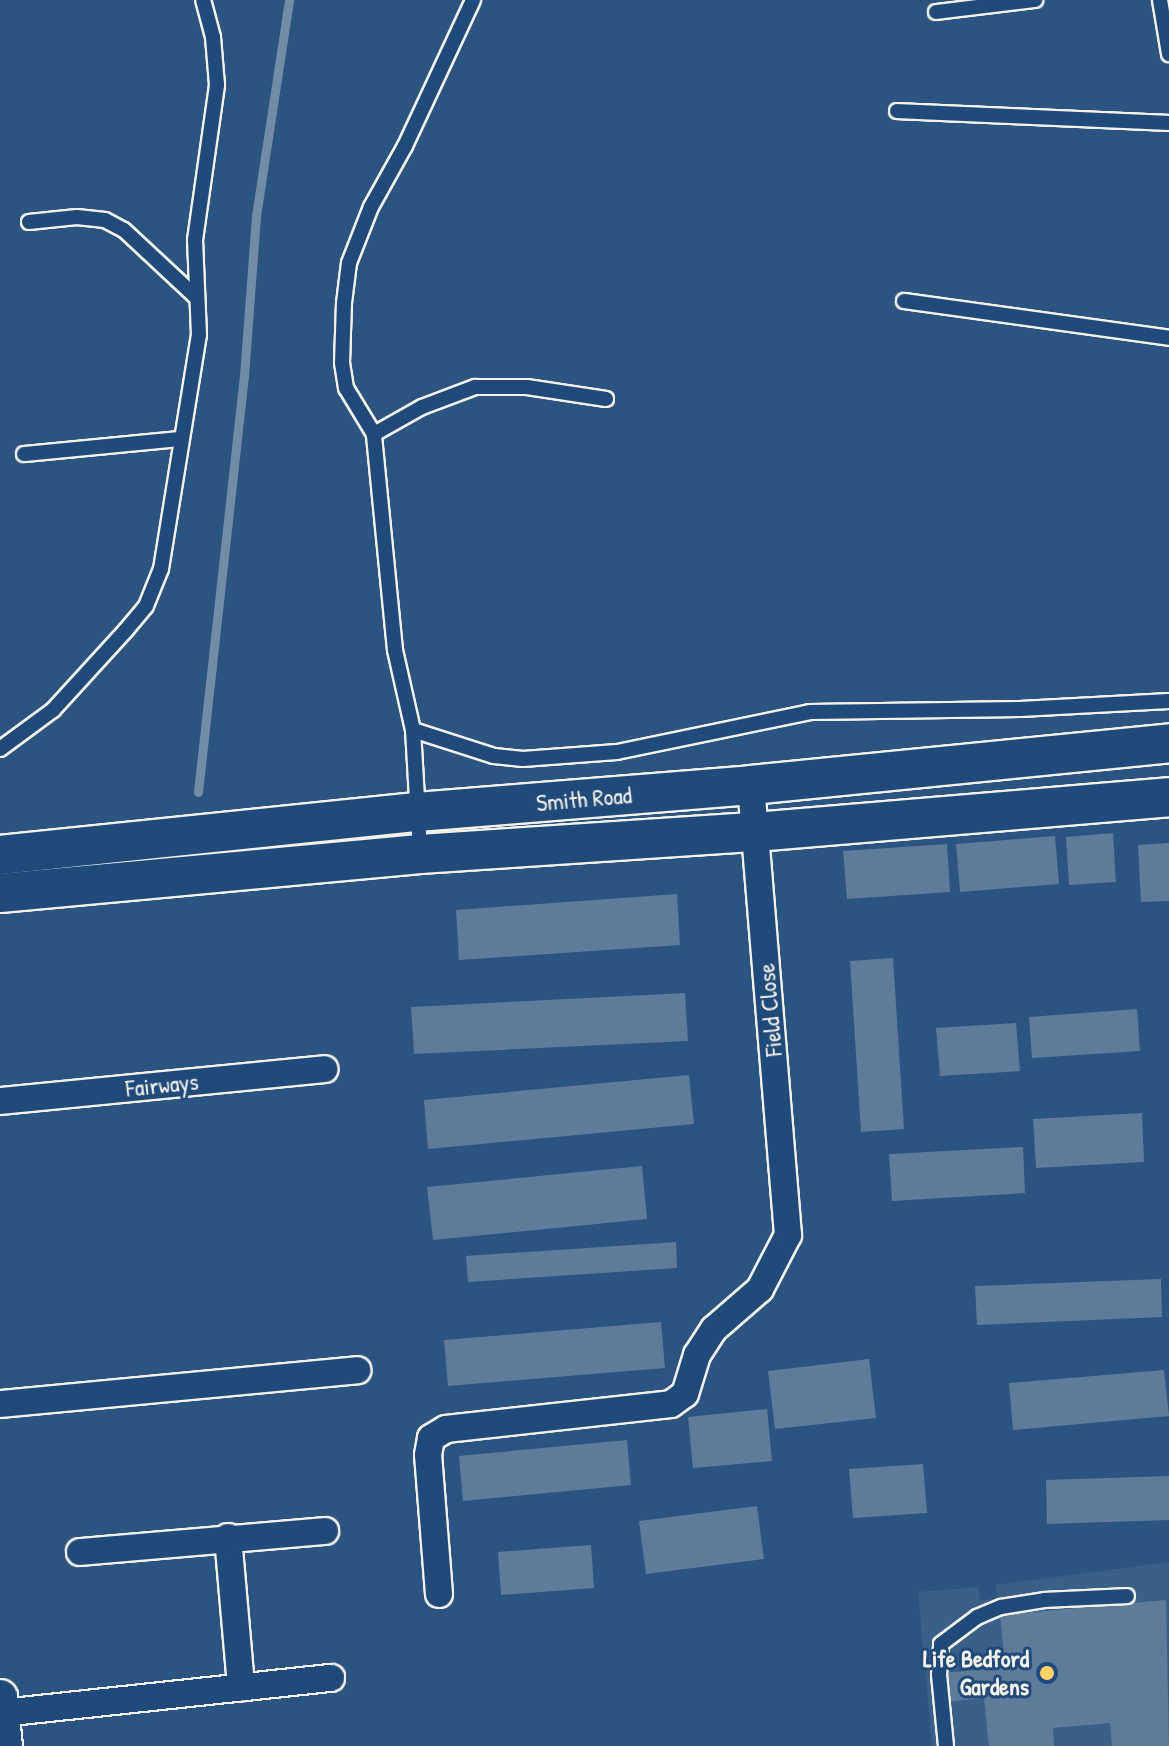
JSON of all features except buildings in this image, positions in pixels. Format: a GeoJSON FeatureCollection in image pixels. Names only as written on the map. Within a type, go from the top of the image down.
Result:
{"type":"FeatureCollection","features":[{"type":"Feature","properties":{"kind":"main road","name":"Smith Road"},"geometry":{"type":"LineString","coordinates":[[0,855],[417,812],[751,785],[1169,743]]}},
{"type":"Feature","properties":{"kind":"main road","name":"Smith Road"},"geometry":{"type":"LineString","coordinates":[[0,893],[420,854],[755,832],[1169,797]]}},
{"type":"Feature","properties":{"kind":"street","name":"Field Close"},"geometry":{"type":"LineString","coordinates":[[439,1594],[428,1455],[431,1438],[446,1429],[671,1404],[685,1394],[697,1355],[714,1329],[760,1289],[788,1235],[751,785]]}},
{"type":"Feature","properties":{"kind":"street","name":"Fairways"},"geometry":{"type":"LineString","coordinates":[[0,1101],[324,1069]]}},
{"type":"Feature","properties":{"kind":"street"},"geometry":{"type":"LineString","coordinates":[[0,1404],[357,1370]]}},
{"type":"Feature","properties":{"kind":"street"},"geometry":{"type":"LineString","coordinates":[[80,1552],[325,1531]]}},
{"type":"Feature","properties":{"kind":"street"},"geometry":{"type":"LineString","coordinates":[[228,1537],[241,1687]]}},
{"type":"Feature","properties":{"kind":"street"},"geometry":{"type":"LineString","coordinates":[[2,1718],[331,1678]]}},
{"type":"Feature","properties":{"kind":"lane"},"geometry":{"type":"LineString","coordinates":[[0,749],[53,710],[146,606],[164,554],[180,439],[198,348],[195,240],[216,100],[213,37],[203,0]]}},
{"type":"Feature","properties":{"kind":"lane"},"geometry":{"type":"LineString","coordinates":[[420,854],[413,730],[395,650],[374,434],[346,388],[342,363],[344,303],[349,263],[371,207],[405,146],[473,0]]}},
{"type":"Feature","properties":{"kind":"lane"},"geometry":{"type":"LineString","coordinates":[[936,12],[1035,0]]}},
{"type":"Feature","properties":{"kind":"lane"},"geometry":{"type":"LineString","coordinates":[[1160,0],[1169,54]]}},
{"type":"Feature","properties":{"kind":"lane"},"geometry":{"type":"LineString","coordinates":[[897,111],[1169,123]]}},
{"type":"Feature","properties":{"kind":"lane"},"geometry":{"type":"LineString","coordinates":[[29,222],[77,217],[105,220],[124,230],[197,298]]}},
{"type":"Feature","properties":{"kind":"lane"},"geometry":{"type":"LineString","coordinates":[[904,301],[1169,338]]}},
{"type":"Feature","properties":{"kind":"lane"},"geometry":{"type":"LineString","coordinates":[[374,434],[422,407],[475,387],[527,387],[606,399]]}},
{"type":"Feature","properties":{"kind":"lane"},"geometry":{"type":"LineString","coordinates":[[24,454],[180,439]]}},
{"type":"Feature","properties":{"kind":"lane"},"geometry":{"type":"LineString","coordinates":[[413,730],[494,756],[523,759],[617,752],[810,712],[1020,709],[1169,701]]}},
{"type":"Feature","properties":{"kind":"lane"},"geometry":{"type":"LineString","coordinates":[[946,1746],[939,1675],[941,1644],[977,1617],[1001,1607],[1045,1600],[1127,1596]]}},
{"type":"Feature","properties":{"kind":"shaded area","name":"Life Bedford Gardens"},"geometry":{"type":"Polygon","coordinates":[[[1169,1562],[1169,1746],[932,1746],[918,1592],[978,1587],[980,1601],[997,1598],[996,1585],[1169,1562]]]}},
{"type":"Feature","properties":{"kind":"waterway"},"geometry":{"type":"LineString","coordinates":[[198,792],[244,376],[256,216],[289,0]]}},
{"type":"Feature","properties":{"kind":"place","name":"Life Bedford Gardens"},"geometry":{"type":"Point","coordinates":[1047,1673]}}]}
